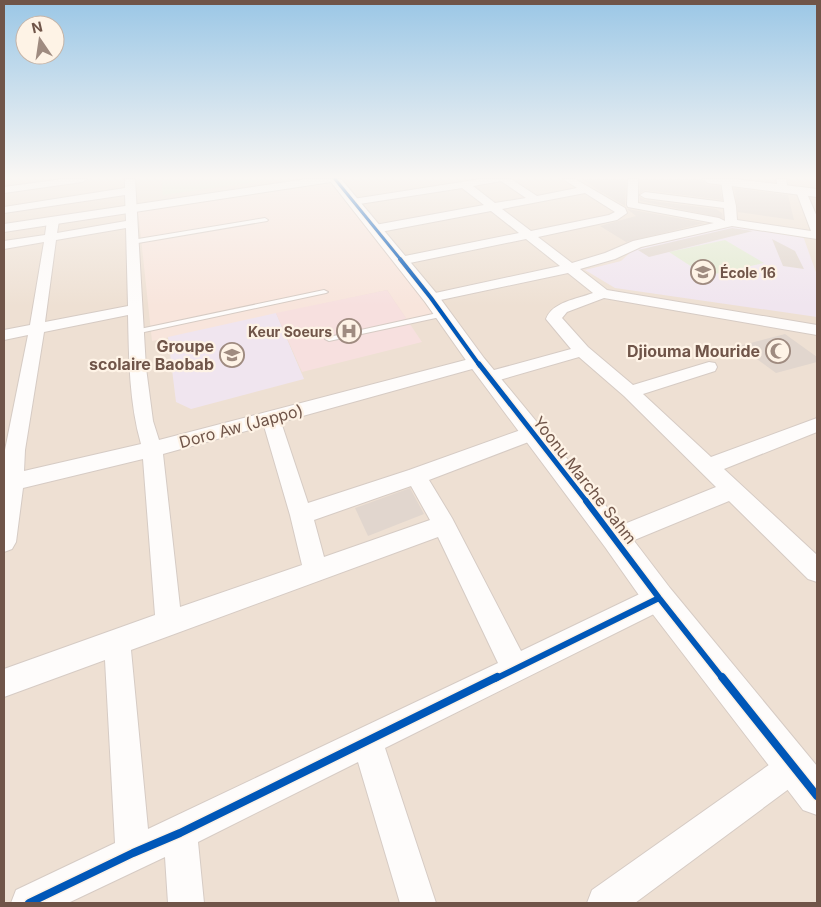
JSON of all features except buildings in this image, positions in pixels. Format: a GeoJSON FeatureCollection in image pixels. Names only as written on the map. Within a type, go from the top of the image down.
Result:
{"type":"FeatureCollection","features":[{"type":"Feature","properties":{"kind":"street"},"geometry":{"type":"LineString","coordinates":[[4,228],[51,221]]}},
{"type":"Feature","properties":{"kind":"street"},"geometry":{"type":"LineString","coordinates":[[4,542],[8,483],[37,328],[53,221]]}},
{"type":"Feature","properties":{"kind":"street"},"geometry":{"type":"LineString","coordinates":[[4,246],[51,238],[96,221]]}},
{"type":"Feature","properties":{"kind":"street"},"geometry":{"type":"LineString","coordinates":[[130,221],[135,332],[144,421],[152,448],[169,622]]}},
{"type":"Feature","properties":{"kind":"street","name":"Yoonu Marche Sahm"},"geometry":{"type":"LineString","coordinates":[[369,221],[437,306],[483,370],[660,598],[817,796]]}},
{"type":"Feature","properties":{"kind":"street"},"geometry":{"type":"LineString","coordinates":[[375,229],[417,221]]}},
{"type":"Feature","properties":{"kind":"street"},"geometry":{"type":"LineString","coordinates":[[513,221],[603,294],[817,330]]}},
{"type":"Feature","properties":{"kind":"street"},"geometry":{"type":"LineString","coordinates":[[400,261],[596,221]]}},
{"type":"Feature","properties":{"kind":"street"},"geometry":{"type":"LineString","coordinates":[[723,221],[817,235]]}},
{"type":"Feature","properties":{"kind":"street"},"geometry":{"type":"LineString","coordinates":[[437,306],[610,256],[637,244],[732,223]]}},
{"type":"Feature","properties":{"kind":"street"},"geometry":{"type":"LineString","coordinates":[[603,294],[562,309],[554,316],[556,323],[582,351],[630,392],[816,567]]}},
{"type":"Feature","properties":{"kind":"street"},"geometry":{"type":"LineString","coordinates":[[4,335],[134,309]]}},
{"type":"Feature","properties":{"kind":"street","name":"Doro Aw (Jappo)"},"geometry":{"type":"LineString","coordinates":[[8,483],[483,370],[582,351]]}},
{"type":"Feature","properties":{"kind":"street"},"geometry":{"type":"LineString","coordinates":[[630,392],[709,366]]}},
{"type":"Feature","properties":{"kind":"street"},"geometry":{"type":"LineString","coordinates":[[271,419],[301,515],[316,572]]}},
{"type":"Feature","properties":{"kind":"street"},"geometry":{"type":"LineString","coordinates":[[708,467],[817,425]]}},
{"type":"Feature","properties":{"kind":"street"},"geometry":{"type":"LineString","coordinates":[[301,515],[416,476],[532,433]]}},
{"type":"Feature","properties":{"kind":"street"},"geometry":{"type":"LineString","coordinates":[[416,476],[444,525],[515,669]]}},
{"type":"Feature","properties":{"kind":"street"},"geometry":{"type":"LineString","coordinates":[[615,538],[732,490]]}},
{"type":"Feature","properties":{"kind":"street"},"geometry":{"type":"LineString","coordinates":[[4,683],[169,622],[316,572],[444,525]]}},
{"type":"Feature","properties":{"kind":"street"},"geometry":{"type":"LineString","coordinates":[[29,903],[133,852],[180,832],[660,598]]}},
{"type":"Feature","properties":{"kind":"street"},"geometry":{"type":"LineString","coordinates":[[117,641],[133,852]]}},
{"type":"Feature","properties":{"kind":"street"},"geometry":{"type":"LineString","coordinates":[[367,741],[418,903]]}},
{"type":"Feature","properties":{"kind":"street"},"geometry":{"type":"LineString","coordinates":[[606,903],[794,766]]}},
{"type":"Feature","properties":{"kind":"street"},"geometry":{"type":"LineString","coordinates":[[180,832],[186,903]]}},
{"type":"Feature","properties":{"kind":"lane"},"geometry":{"type":"LineString","coordinates":[[135,332],[324,292]]}},
{"type":"Feature","properties":{"kind":"lane"},"geometry":{"type":"LineString","coordinates":[[329,340],[437,306]]}},
{"type":"Feature","properties":{"kind":"shaded area"},"geometry":{"type":"Polygon","coordinates":[[[4,221],[817,221],[817,903],[4,903],[4,221]]]}},
{"type":"Feature","properties":{"kind":"shaded area"},"geometry":{"type":"Polygon","coordinates":[[[139,221],[367,221],[439,312],[407,320],[387,290],[152,341],[139,221]]]}},
{"type":"Feature","properties":{"kind":"shaded area","name":"École 16"},"geometry":{"type":"Polygon","coordinates":[[[730,226],[803,236],[817,275],[817,317],[615,288],[585,270],[621,261],[633,250],[730,226]]]}},
{"type":"Feature","properties":{"kind":"shaded area","name":"Keur Soeurs"},"geometry":{"type":"Polygon","coordinates":[[[387,290],[422,342],[302,372],[276,313],[387,290]]]}},
{"type":"Feature","properties":{"kind":"shaded area","name":"Groupe scolaire Baobab"},"geometry":{"type":"Polygon","coordinates":[[[276,313],[304,379],[191,409],[176,402],[168,337],[276,313]]]}},
{"type":"Feature","properties":{"kind":"green space"},"geometry":{"type":"Polygon","coordinates":[[[725,240],[764,263],[706,276],[669,252],[725,240]]]}},
{"type":"Feature","properties":{"kind":"cycle path"},"geometry":{"type":"LineString","coordinates":[[369,221],[431,298],[477,362],[615,538],[659,598],[817,796]]}},
{"type":"Feature","properties":{"kind":"cycle path"},"geometry":{"type":"LineString","coordinates":[[29,903],[133,853],[180,833],[659,598]]}},
{"type":"Feature","properties":{"kind":"place","name":"École 16"},"geometry":{"type":"Point","coordinates":[703,272]}},
{"type":"Feature","properties":{"kind":"place","name":"Keur Soeurs"},"geometry":{"type":"Point","coordinates":[349,331]}},
{"type":"Feature","properties":{"kind":"place","name":"Djiouma Mouride"},"geometry":{"type":"Point","coordinates":[778,351]}},
{"type":"Feature","properties":{"kind":"place","name":"Groupe scolaire Baobab"},"geometry":{"type":"Point","coordinates":[232,355]}}]}
